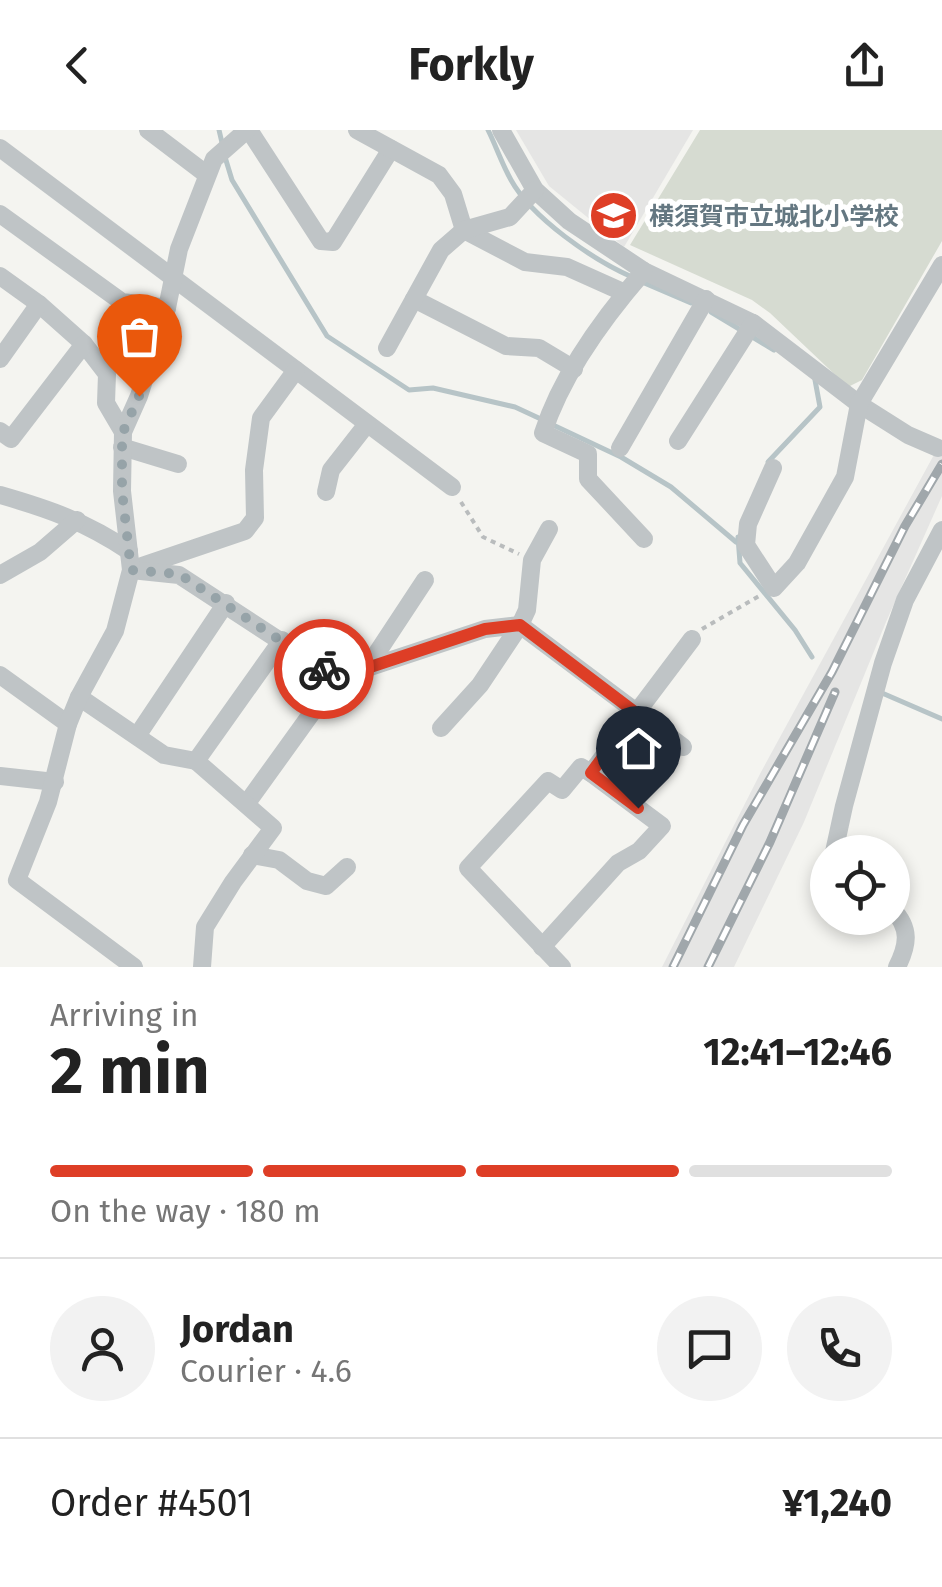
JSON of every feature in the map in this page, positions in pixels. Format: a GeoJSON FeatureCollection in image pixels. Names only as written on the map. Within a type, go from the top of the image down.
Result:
{"type":"FeatureCollection","features":[{"type":"Feature","properties":{"kind":"street"},"geometry":{"type":"LineString","coordinates":[[148,130],[206,174]]}},
{"type":"Feature","properties":{"kind":"street"},"geometry":{"type":"LineString","coordinates":[[357,130],[439,174],[453,194],[464,230],[525,262],[567,268],[624,294]]}},
{"type":"Feature","properties":{"kind":"street"},"geometry":{"type":"LineString","coordinates":[[501,130],[534,190],[570,222],[644,271],[754,323],[859,404],[908,435],[938,448]]}},
{"type":"Feature","properties":{"kind":"street"},"geometry":{"type":"LineString","coordinates":[[122,440],[167,308],[179,250],[214,159],[240,132],[321,241],[333,242],[391,149]]}},
{"type":"Feature","properties":{"kind":"street"},"geometry":{"type":"LineString","coordinates":[[0,148],[452,488]]}},
{"type":"Feature","properties":{"kind":"street"},"geometry":{"type":"LineString","coordinates":[[387,348],[441,250],[464,230],[510,217],[534,190]]}},
{"type":"Feature","properties":{"kind":"street"},"geometry":{"type":"LineString","coordinates":[[0,214],[122,302],[167,308]]}},
{"type":"Feature","properties":{"kind":"street"},"geometry":{"type":"LineString","coordinates":[[773,468],[748,524],[746,545],[774,588],[797,562],[845,476],[859,404],[942,265]]}},
{"type":"Feature","properties":{"kind":"street"},"geometry":{"type":"LineString","coordinates":[[644,271],[624,294],[554,398],[543,433],[588,454],[588,479],[644,540]]}},
{"type":"Feature","properties":{"kind":"street"},"geometry":{"type":"LineString","coordinates":[[0,276],[84,344],[106,374],[106,402],[122,440],[130,560],[115,631],[78,697],[55,782],[17,880],[25,890],[134,967]]}},
{"type":"Feature","properties":{"kind":"street"},"geometry":{"type":"LineString","coordinates":[[414,299],[506,346],[539,348],[574,369]]}},
{"type":"Feature","properties":{"kind":"street"},"geometry":{"type":"LineString","coordinates":[[620,448],[706,299]]}},
{"type":"Feature","properties":{"kind":"street"},"geometry":{"type":"LineString","coordinates":[[0,359],[38,304]]}},
{"type":"Feature","properties":{"kind":"street"},"geometry":{"type":"LineString","coordinates":[[678,440],[754,323]]}},
{"type":"Feature","properties":{"kind":"street"},"geometry":{"type":"LineString","coordinates":[[0,431],[10,439],[84,344]]}},
{"type":"Feature","properties":{"kind":"street"},"geometry":{"type":"LineString","coordinates":[[130,560],[245,531],[256,518],[254,470],[261,418],[296,370]]}},
{"type":"Feature","properties":{"kind":"street"},"geometry":{"type":"LineString","coordinates":[[326,492],[331,470],[367,424]]}},
{"type":"Feature","properties":{"kind":"street"},"geometry":{"type":"LineString","coordinates":[[122,440],[178,464]]}},
{"type":"Feature","properties":{"kind":"street"},"geometry":{"type":"LineString","coordinates":[[0,496],[44,507],[94,528],[130,560],[179,574],[337,678]]}},
{"type":"Feature","properties":{"kind":"street"},"geometry":{"type":"LineString","coordinates":[[0,575],[40,552],[77,520]]}},
{"type":"Feature","properties":{"kind":"street"},"geometry":{"type":"LineString","coordinates":[[440,728],[480,685],[520,625],[527,610],[532,560],[550,529]]}},
{"type":"Feature","properties":{"kind":"street"},"geometry":{"type":"LineString","coordinates":[[838,835],[883,663],[905,600],[942,530]]}},
{"type":"Feature","properties":{"kind":"street"},"geometry":{"type":"LineString","coordinates":[[369,665],[425,580]]}},
{"type":"Feature","properties":{"kind":"street"},"geometry":{"type":"LineString","coordinates":[[136,736],[226,603]]}},
{"type":"Feature","properties":{"kind":"street"},"geometry":{"type":"LineString","coordinates":[[248,803],[337,678],[485,629],[520,625],[683,747]]}},
{"type":"Feature","properties":{"kind":"street"},"geometry":{"type":"LineString","coordinates":[[591,773],[692,639]]}},
{"type":"Feature","properties":{"kind":"street"},"geometry":{"type":"LineString","coordinates":[[196,761],[282,640]]}},
{"type":"Feature","properties":{"kind":"street"},"geometry":{"type":"LineString","coordinates":[[0,676],[68,724]]}},
{"type":"Feature","properties":{"kind":"street"},"geometry":{"type":"LineString","coordinates":[[78,697],[164,755],[196,761],[273,828],[205,927],[202,967]]}},
{"type":"Feature","properties":{"kind":"street"},"geometry":{"type":"LineString","coordinates":[[542,946],[618,863],[638,851],[662,826],[581,767],[562,790],[548,781],[468,868],[542,946],[562,967]]}},
{"type":"Feature","properties":{"kind":"street"},"geometry":{"type":"LineString","coordinates":[[0,776],[55,782]]}},
{"type":"Feature","properties":{"kind":"street"},"geometry":{"type":"LineString","coordinates":[[252,855],[280,860],[306,881],[326,886],[346,867]]}},
{"type":"Feature","properties":{"kind":"street"},"geometry":{"type":"LineString","coordinates":[[897,967],[908,935]]}},
{"type":"Feature","properties":{"kind":"path"},"geometry":{"type":"LineString","coordinates":[[452,488],[483,537],[532,560]]}},
{"type":"Feature","properties":{"kind":"path"},"geometry":{"type":"LineString","coordinates":[[692,639],[710,622],[774,588]]}},
{"type":"Feature","properties":{"kind":"shaded area","name":"横須賀市立城北小学校"},"geometry":{"type":"Polygon","coordinates":[[[516,130],[693,130],[624,247],[549,186],[516,130]]]}},
{"type":"Feature","properties":{"kind":"shaded area"},"geometry":{"type":"Polygon","coordinates":[[[700,130],[942,130],[942,241],[862,380],[848,387],[752,300],[630,245],[700,130]]]}},
{"type":"Feature","properties":{"kind":"shaded area"},"geometry":{"type":"Polygon","coordinates":[[[942,440],[942,496],[804,822],[734,967],[662,967],[761,772],[942,440]]]}},
{"type":"Feature","properties":{"kind":"waterway"},"geometry":{"type":"LineString","coordinates":[[219,130],[223,147]]}},
{"type":"Feature","properties":{"kind":"waterway"},"geometry":{"type":"LineString","coordinates":[[488,130],[511,180],[533,209],[582,249],[632,277]]}},
{"type":"Feature","properties":{"kind":"waterway"},"geometry":{"type":"LineString","coordinates":[[225,157],[232,180],[327,336],[409,390],[433,388],[515,407],[543,420]]}},
{"type":"Feature","properties":{"kind":"waterway"},"geometry":{"type":"LineString","coordinates":[[642,282],[691,303]]}},
{"type":"Feature","properties":{"kind":"waterway"},"geometry":{"type":"LineString","coordinates":[[711,312],[774,350]]}},
{"type":"Feature","properties":{"kind":"waterway"},"geometry":{"type":"LineString","coordinates":[[768,462],[820,407],[815,380]]}},
{"type":"Feature","properties":{"kind":"waterway"},"geometry":{"type":"LineString","coordinates":[[553,425],[621,457],[671,487],[736,542]]}},
{"type":"Feature","properties":{"kind":"waterway"},"geometry":{"type":"LineString","coordinates":[[738,537],[740,563],[812,657]]}},
{"type":"Feature","properties":{"kind":"waterway"},"geometry":{"type":"LineString","coordinates":[[882,693],[942,719]]}},
{"type":"Feature","properties":{"kind":"railway"},"geometry":{"type":"LineString","coordinates":[[673,967],[743,825],[832,672],[905,526],[942,464]]}},
{"type":"Feature","properties":{"kind":"railway"},"geometry":{"type":"LineString","coordinates":[[708,967],[770,842],[835,692]]}},
{"type":"Feature","properties":{"kind":"way so far"},"geometry":{"type":"LineString","coordinates":[[139,396],[123,432],[122,447],[122,491],[131,570],[179,574],[324,669]]}},
{"type":"Feature","properties":{"kind":"place","name":"横須賀市立城北小学校"},"geometry":{"type":"Point","coordinates":[614,216]}},
{"type":"Feature","properties":{"kind":"route"},"geometry":{"type":"LineString","coordinates":[[324,669],[337,678],[485,629],[520,625],[636,713],[591,773],[638,808]]}}]}
